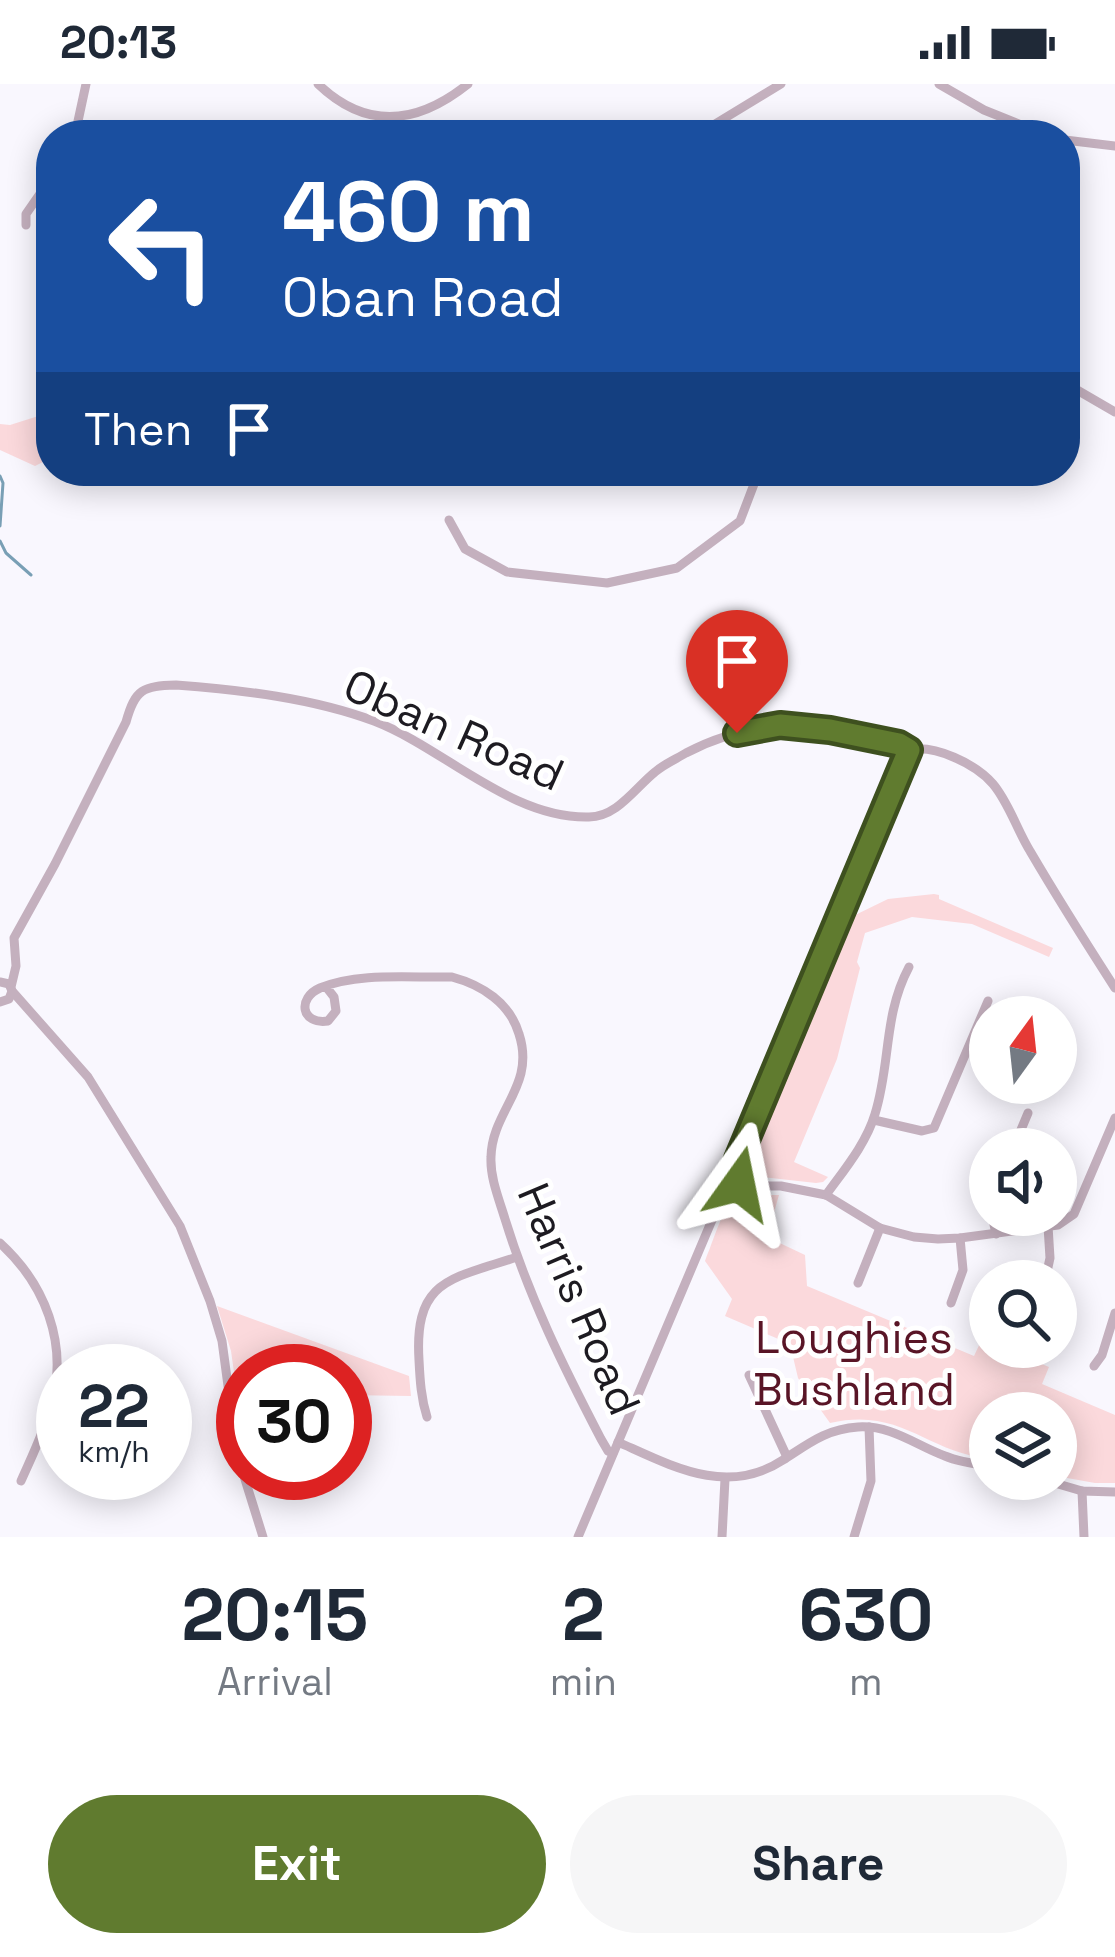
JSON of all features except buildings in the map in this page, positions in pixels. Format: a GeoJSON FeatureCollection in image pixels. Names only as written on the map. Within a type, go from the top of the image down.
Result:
{"type":"FeatureCollection","features":[{"type":"Feature","properties":{"kind":"street"},"geometry":{"type":"LineString","coordinates":[[80,120],[86,84]]}},
{"type":"Feature","properties":{"kind":"street"},"geometry":{"type":"LineString","coordinates":[[318,84],[350,108],[390,117],[430,110],[468,84]]}},
{"type":"Feature","properties":{"kind":"street"},"geometry":{"type":"LineString","coordinates":[[722,120],[781,84]]}},
{"type":"Feature","properties":{"kind":"street"},"geometry":{"type":"LineString","coordinates":[[939,84],[1009,120]]}},
{"type":"Feature","properties":{"kind":"street"},"geometry":{"type":"LineString","coordinates":[[1080,142],[1115,146]]}},
{"type":"Feature","properties":{"kind":"street"},"geometry":{"type":"LineString","coordinates":[[26,225],[26,214],[36,200]]}},
{"type":"Feature","properties":{"kind":"street"},"geometry":{"type":"LineString","coordinates":[[1080,392],[1115,412]]}},
{"type":"Feature","properties":{"kind":"street"},"geometry":{"type":"LineString","coordinates":[[449,520],[465,549],[507,572],[607,583],[677,568],[740,520],[753,486]]}},
{"type":"Feature","properties":{"kind":"street","name":"Oban Road"},"geometry":{"type":"LineString","coordinates":[[5,988],[15,971],[14,938],[56,864],[131,704],[143,689],[155,685],[208,687],[336,709],[378,723],[438,753],[492,789],[557,814],[593,818],[611,811],[658,769],[705,743],[737,733],[780,725],[939,752],[980,773],[994,786],[1115,988]]}},
{"type":"Feature","properties":{"kind":"street"},"geometry":{"type":"LineString","coordinates":[[741,1187],[735,1166],[909,750]]}},
{"type":"Feature","properties":{"kind":"street"},"geometry":{"type":"LineString","coordinates":[[826,1195],[874,1120],[889,1020],[909,967]]}},
{"type":"Feature","properties":{"kind":"street","name":"Harris Road"},"geometry":{"type":"LineString","coordinates":[[327,988],[343,981],[452,977],[488,992],[506,1008],[524,1052],[518,1089],[496,1128],[491,1173],[546,1329],[608,1451],[615,1447]]}},
{"type":"Feature","properties":{"kind":"street"},"geometry":{"type":"LineString","coordinates":[[5,988],[88,1077],[180,1226],[211,1301],[222,1344]]}},
{"type":"Feature","properties":{"kind":"street"},"geometry":{"type":"LineString","coordinates":[[874,1120],[922,1131],[934,1128],[969,1045]]}},
{"type":"Feature","properties":{"kind":"street"},"geometry":{"type":"LineString","coordinates":[[1022,1128],[1028,1113]]}},
{"type":"Feature","properties":{"kind":"street"},"geometry":{"type":"LineString","coordinates":[[1077,1207],[1115,1118]]}},
{"type":"Feature","properties":{"kind":"street"},"geometry":{"type":"LineString","coordinates":[[578,1537],[727,1195],[741,1187],[781,1186],[826,1195],[880,1228],[914,1237],[978,1236]]}},
{"type":"Feature","properties":{"kind":"street"},"geometry":{"type":"LineString","coordinates":[[857,1284],[880,1228]]}},
{"type":"Feature","properties":{"kind":"street"},"geometry":{"type":"LineString","coordinates":[[951,1305],[963,1270],[960,1238]]}},
{"type":"Feature","properties":{"kind":"street"},"geometry":{"type":"LineString","coordinates":[[0,1243],[42,1297],[57,1354],[52,1403],[21,1481]]}},
{"type":"Feature","properties":{"kind":"street"},"geometry":{"type":"LineString","coordinates":[[427,1417],[418,1343],[423,1309],[449,1280],[517,1257]]}},
{"type":"Feature","properties":{"kind":"street"},"geometry":{"type":"LineString","coordinates":[[1094,1366],[1115,1313]]}},
{"type":"Feature","properties":{"kind":"street"},"geometry":{"type":"LineString","coordinates":[[749,1375],[788,1457]]}},
{"type":"Feature","properties":{"kind":"street"},"geometry":{"type":"LineString","coordinates":[[615,1447],[724,1479],[752,1476],[818,1436],[869,1427],[905,1436],[969,1463]]}},
{"type":"Feature","properties":{"kind":"street"},"geometry":{"type":"LineString","coordinates":[[854,1537],[871,1480],[869,1427]]}},
{"type":"Feature","properties":{"kind":"street"},"geometry":{"type":"LineString","coordinates":[[722,1537],[724,1479]]}},
{"type":"Feature","properties":{"kind":"street"},"geometry":{"type":"LineString","coordinates":[[1077,1490],[1115,1492]]}},
{"type":"Feature","properties":{"kind":"street"},"geometry":{"type":"LineString","coordinates":[[1082,1491],[1084,1537]]}},
{"type":"Feature","properties":{"kind":"street"},"geometry":{"type":"LineString","coordinates":[[251,1500],[263,1537]]}},
{"type":"Feature","properties":{"kind":"green space"},"geometry":{"type":"Polygon","coordinates":[[[36,417],[36,466],[0,450],[0,424],[36,417]]]}},
{"type":"Feature","properties":{"kind":"green space"},"geometry":{"type":"Polygon","coordinates":[[[934,894],[1053,948],[1049,957],[972,924],[912,917],[865,933],[837,1059],[794,1162],[828,1177],[816,1183],[752,1176],[747,1160],[849,918],[888,899],[934,894]]]}},
{"type":"Feature","properties":{"kind":"green space","name":"Loughies Bushland"},"geometry":{"type":"Polygon","coordinates":[[[779,1195],[767,1237],[805,1255],[807,1286],[969,1354],[969,1368],[1049,1368],[1042,1384],[1061,1392],[969,1392],[969,1455],[876,1421],[830,1423],[798,1378],[790,1344],[725,1316],[732,1299],[705,1261],[727,1210],[745,1198],[779,1195]]]}},
{"type":"Feature","properties":{"kind":"green space"},"geometry":{"type":"Polygon","coordinates":[[[217,1306],[321,1344],[229,1344],[217,1306]]]}},
{"type":"Feature","properties":{"kind":"green space"},"geometry":{"type":"Polygon","coordinates":[[[372,1363],[409,1376],[411,1396],[372,1395],[372,1363]]]}},
{"type":"Feature","properties":{"kind":"green space","name":"Loughies Bushland"},"geometry":{"type":"Polygon","coordinates":[[[1077,1399],[1115,1415],[1115,1483],[1077,1480],[1077,1399]]]}},
{"type":"Feature","properties":{"kind":"waterway"},"geometry":{"type":"LineString","coordinates":[[0,476],[0,526]]}},
{"type":"Feature","properties":{"kind":"waterway"},"geometry":{"type":"LineString","coordinates":[[0,541],[6,553],[31,575]]}},
{"type":"Feature","properties":{"kind":"route"},"geometry":{"type":"LineString","coordinates":[[737,733],[780,725],[830,730],[909,750],[735,1166],[739,1184]]}}]}
